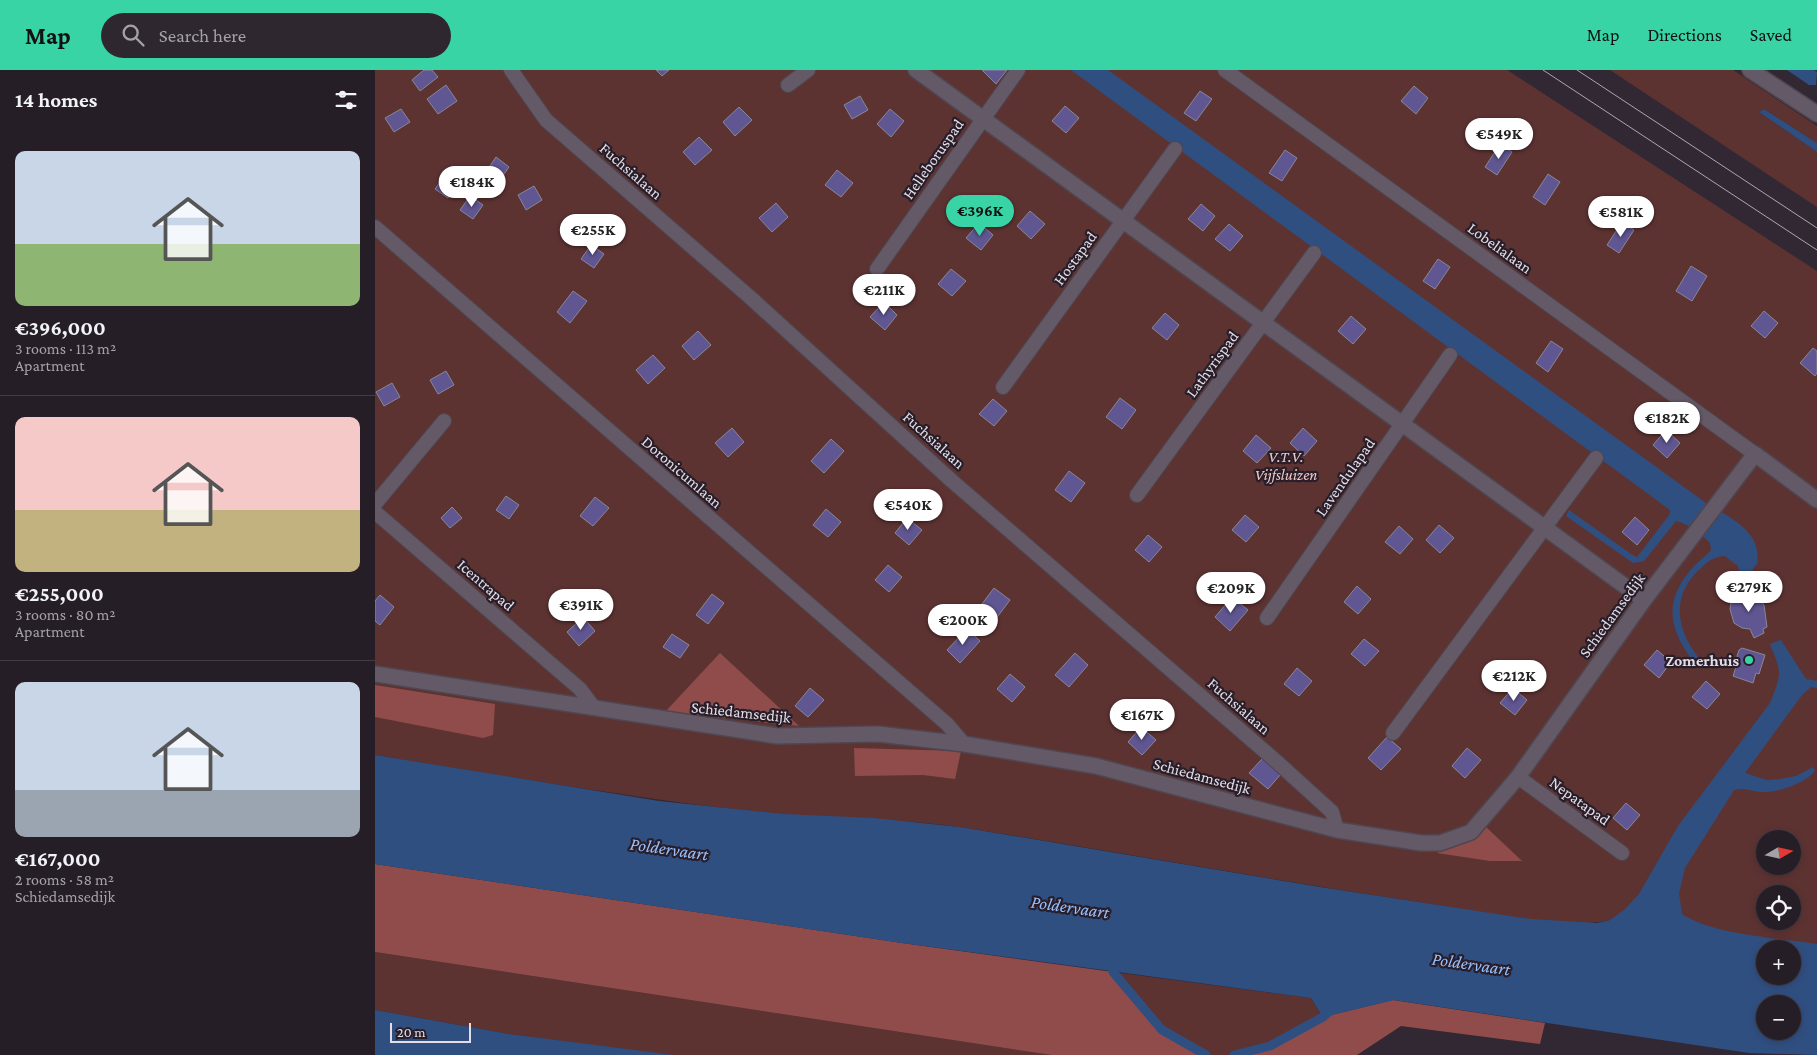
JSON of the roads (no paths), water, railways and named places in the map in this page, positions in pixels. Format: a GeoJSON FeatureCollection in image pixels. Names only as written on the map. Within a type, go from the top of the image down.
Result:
{"type":"FeatureCollection","features":[{"type":"Feature","properties":{"kind":"street"},"geometry":{"type":"LineString","coordinates":[[916,70],[1644,600]]}},
{"type":"Feature","properties":{"kind":"street"},"geometry":{"type":"LineString","coordinates":[[1750,70],[1815,109]]}},
{"type":"Feature","properties":{"kind":"street","name":"Schiedamsedijk"},"geometry":{"type":"LineString","coordinates":[[375,674],[777,736],[878,734],[964,744],[1096,766],[1337,830],[1421,843],[1439,843],[1471,832],[1518,777],[1644,600],[1755,454]]}},
{"type":"Feature","properties":{"kind":"street"},"geometry":{"type":"LineString","coordinates":[[1755,454],[1817,500]]}},
{"type":"Feature","properties":{"kind":"lane","name":"Fuchsialaan"},"geometry":{"type":"LineString","coordinates":[[511,70],[546,120],[752,299],[952,482],[1276,761],[1332,812],[1337,830]]}},
{"type":"Feature","properties":{"kind":"lane"},"geometry":{"type":"LineString","coordinates":[[788,85],[809,70]]}},
{"type":"Feature","properties":{"kind":"lane","name":"Helleboruspad"},"geometry":{"type":"LineString","coordinates":[[877,269],[982,118],[1019,70]]}},
{"type":"Feature","properties":{"kind":"lane","name":"Lobelialaan"},"geometry":{"type":"LineString","coordinates":[[1225,70],[1755,454]]}},
{"type":"Feature","properties":{"kind":"lane","name":"Hostapad"},"geometry":{"type":"LineString","coordinates":[[1003,387],[1175,149]]}},
{"type":"Feature","properties":{"kind":"lane","name":"Doronicumlaan"},"geometry":{"type":"LineString","coordinates":[[375,227],[947,724],[964,744]]}},
{"type":"Feature","properties":{"kind":"lane","name":"Lathyrispad"},"geometry":{"type":"LineString","coordinates":[[1137,495],[1314,253]]}},
{"type":"Feature","properties":{"kind":"lane","name":"Lavendulapad"},"geometry":{"type":"LineString","coordinates":[[1267,618],[1450,355]]}},
{"type":"Feature","properties":{"kind":"lane"},"geometry":{"type":"LineString","coordinates":[[375,504],[444,421]]}},
{"type":"Feature","properties":{"kind":"lane"},"geometry":{"type":"LineString","coordinates":[[1393,733],[1596,458]]}},
{"type":"Feature","properties":{"kind":"lane","name":"Icentrapad"},"geometry":{"type":"LineString","coordinates":[[375,512],[580,689],[594,708]]}},
{"type":"Feature","properties":{"kind":"lane","name":"Nepatapad"},"geometry":{"type":"LineString","coordinates":[[1518,777],[1622,853]]}},
{"type":"Feature","properties":{"kind":"water"},"geometry":{"type":"Polygon","coordinates":[[[1071,70],[1108,70],[1706,503],[1743,527],[1750,534],[1758,553],[1757,565],[1755,565],[1751,573],[1740,573],[1737,564],[1725,556],[1715,558],[1701,568],[1691,579],[1680,603],[1682,629],[1687,641],[1704,664],[1700,669],[1683,646],[1677,634],[1673,610],[1680,585],[1691,569],[1711,550],[1710,543],[1707,540],[1691,527],[1676,521],[1644,561],[1633,563],[1566,516],[1569,510],[1637,557],[1670,514],[1670,510],[1071,70]]]}},
{"type":"Feature","properties":{"kind":"water"},"geometry":{"type":"Polygon","coordinates":[[[1787,70],[1814,70],[1817,72],[1816,85],[1809,85],[1787,70]]]}},
{"type":"Feature","properties":{"kind":"water"},"geometry":{"type":"Polygon","coordinates":[[[1764,109],[1817,143],[1817,152],[1759,112],[1764,109]]]}},
{"type":"Feature","properties":{"kind":"water","name":"Poldervaart"},"geometry":{"type":"Polygon","coordinates":[[[1781,640],[1806,679],[1817,681],[1817,688],[1811,687],[1802,695],[1745,773],[1767,780],[1796,776],[1813,767],[1815,771],[1798,783],[1775,791],[1734,790],[1685,868],[1679,893],[1682,914],[1695,921],[1728,931],[1788,940],[1756,940],[1756,985],[1801,985],[1801,942],[1817,944],[1817,1055],[1749,1053],[1394,1000],[1323,1017],[1311,998],[902,943],[375,864],[375,755],[659,801],[783,814],[873,818],[960,827],[1320,887],[1530,919],[1597,923],[1610,920],[1624,910],[1639,894],[1678,826],[1770,703],[1777,685],[1779,673],[1770,644],[1781,640]]]}},
{"type":"Feature","properties":{"kind":"water"},"geometry":{"type":"Polygon","coordinates":[[[375,1010],[509,1034],[673,1055],[375,1055],[375,1010]]]}},
{"type":"Feature","properties":{"kind":"waterway"},"geometry":{"type":"LineString","coordinates":[[1112,962],[1113,972],[1162,1030],[1206,1055]]}},
{"type":"Feature","properties":{"kind":"waterway"},"geometry":{"type":"LineString","coordinates":[[1234,1055],[1270,1046],[1323,1017],[1330,1011]]}},
{"type":"Feature","properties":{"kind":"tram line"},"geometry":{"type":"LineString","coordinates":[[1543,70],[1817,250]]}},
{"type":"Feature","properties":{"kind":"tram line"},"geometry":{"type":"LineString","coordinates":[[1577,70],[1817,228]]}},
{"type":"Feature","properties":{"kind":"place","name":"Zomerhuis"},"geometry":{"type":"Point","coordinates":[1749,660]}},
{"type":"Feature","properties":{"kind":"park label","name":"V.T.V. Vijfsluizen"},"geometry":{"type":"Point","coordinates":[1286,465]}}]}
